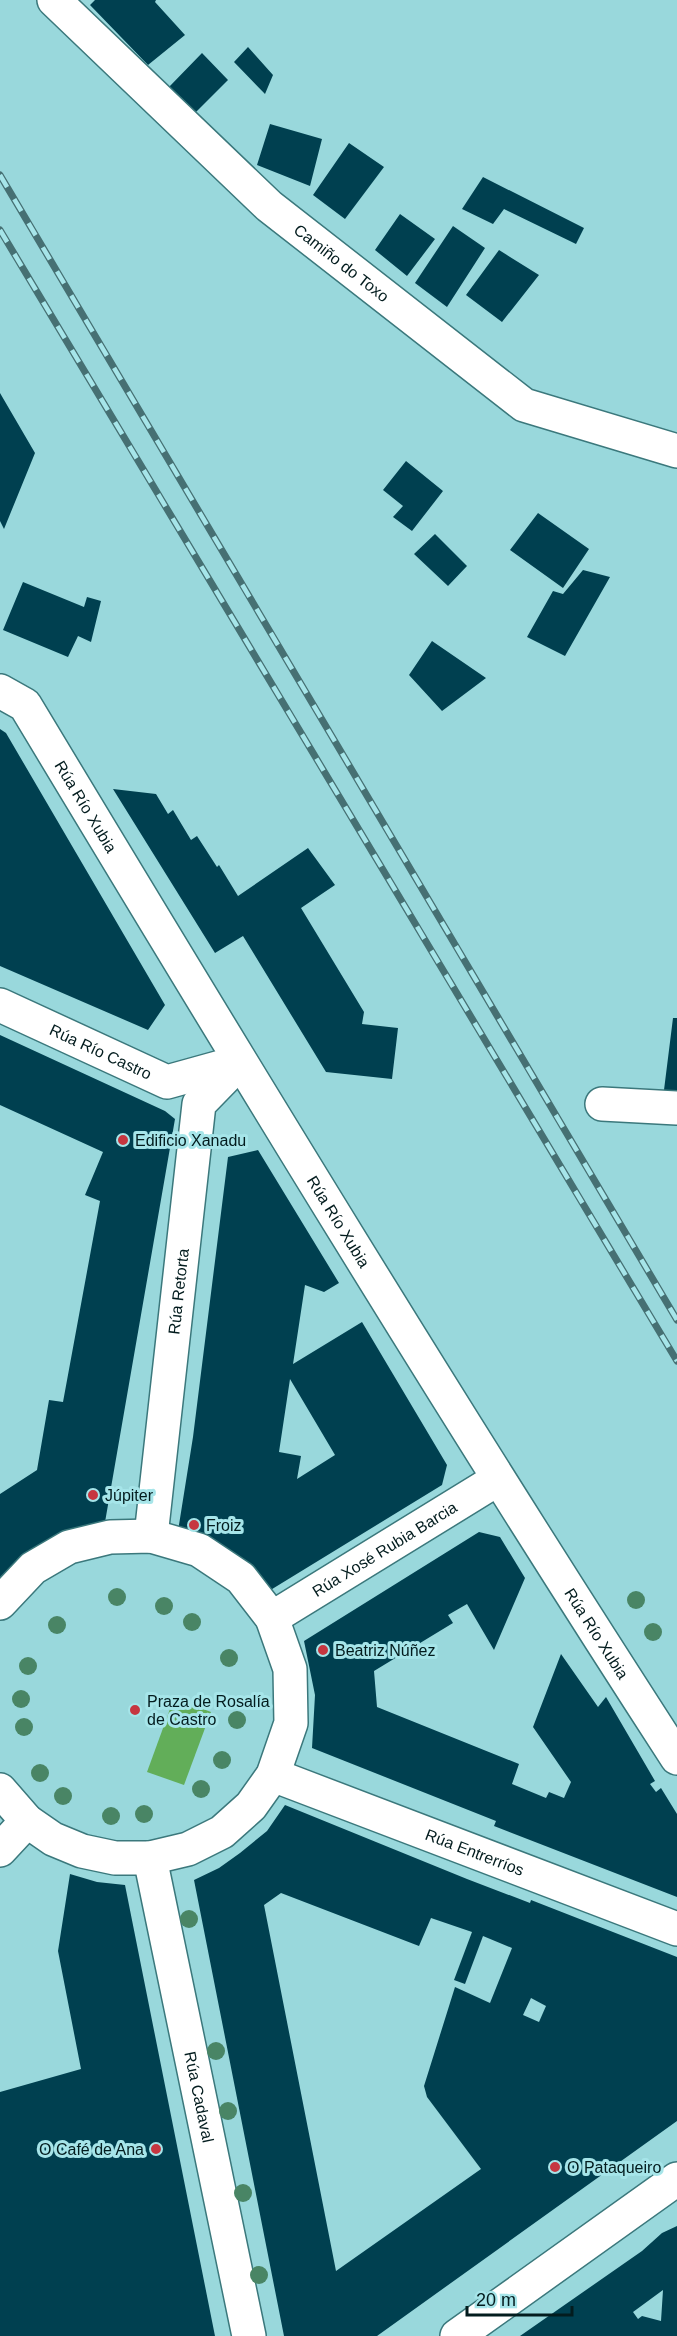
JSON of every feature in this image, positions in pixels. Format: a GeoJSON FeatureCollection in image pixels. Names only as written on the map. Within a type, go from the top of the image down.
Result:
{"type":"FeatureCollection","features":[{"type":"Feature","properties":{"kind":"street","name":"Camiño do Toxo"},"geometry":{"type":"LineString","coordinates":[[54,0],[269,206],[524,405],[677,451]]}},
{"type":"Feature","properties":{"kind":"street","name":"Rúa Río Xubia"},"geometry":{"type":"LineString","coordinates":[[0,691],[25,705],[240,1062],[498,1479],[677,1758]]}},
{"type":"Feature","properties":{"kind":"street","name":"Rúa Río Castro"},"geometry":{"type":"LineString","coordinates":[[0,1005],[167,1082],[240,1062]]}},
{"type":"Feature","properties":{"kind":"street","name":"Rúa Retorta"},"geometry":{"type":"LineString","coordinates":[[151,1536],[199,1104],[240,1062]]}},
{"type":"Feature","properties":{"kind":"street"},"geometry":{"type":"LineString","coordinates":[[602,1104],[677,1108]]}},
{"type":"Feature","properties":{"kind":"street","name":"Rúa Xosé Rubia Barcia"},"geometry":{"type":"LineString","coordinates":[[272,1618],[498,1479]]}},
{"type":"Feature","properties":{"kind":"street"},"geometry":{"type":"LineString","coordinates":[[0,1603],[33,1568],[69,1547],[110,1537],[151,1536],[199,1550],[241,1578],[272,1618],[290,1669],[291,1723],[273,1775],[251,1806],[222,1832],[188,1849],[150,1858],[115,1858],[82,1851],[53,1839],[27,1821],[1,1794]]}},
{"type":"Feature","properties":{"kind":"street","name":"Rúa Entrerríos"},"geometry":{"type":"LineString","coordinates":[[273,1775],[677,1929]]}},
{"type":"Feature","properties":{"kind":"street"},"geometry":{"type":"LineString","coordinates":[[0,1850],[27,1821]]}},
{"type":"Feature","properties":{"kind":"street","name":"Rúa Cadaval"},"geometry":{"type":"LineString","coordinates":[[150,1858],[249,2336]]}},
{"type":"Feature","properties":{"kind":"street"},"geometry":{"type":"LineString","coordinates":[[457,2336],[677,2179]]}},
{"type":"Feature","properties":{"kind":"green space"},"geometry":{"type":"Polygon","coordinates":[[[174,1698],[211,1712],[184,1785],[147,1772],[174,1698]]]}},
{"type":"Feature","properties":{"kind":"building"},"geometry":{"type":"Polygon","coordinates":[[[95,0],[156,0],[155,2],[185,35],[148,65],[90,5],[95,0]]]}},
{"type":"Feature","properties":{"kind":"building"},"geometry":{"type":"Polygon","coordinates":[[[248,47],[273,75],[265,94],[234,62],[248,47]]]}},
{"type":"Feature","properties":{"kind":"building"},"geometry":{"type":"Polygon","coordinates":[[[202,53],[228,80],[194,114],[169,87],[202,53]]]}},
{"type":"Feature","properties":{"kind":"building"},"geometry":{"type":"Polygon","coordinates":[[[270,124],[322,139],[310,186],[257,165],[270,124]]]}},
{"type":"Feature","properties":{"kind":"building"},"geometry":{"type":"Polygon","coordinates":[[[349,143],[384,167],[345,219],[313,195],[349,143]]]}},
{"type":"Feature","properties":{"kind":"building"},"geometry":{"type":"Polygon","coordinates":[[[483,177],[584,228],[576,244],[504,209],[493,224],[462,209],[483,177]]]}},
{"type":"Feature","properties":{"kind":"building"},"geometry":{"type":"Polygon","coordinates":[[[400,214],[435,239],[407,276],[375,250],[400,214]]]}},
{"type":"Feature","properties":{"kind":"building"},"geometry":{"type":"Polygon","coordinates":[[[453,226],[485,248],[447,307],[415,283],[453,226]]]}},
{"type":"Feature","properties":{"kind":"building"},"geometry":{"type":"Polygon","coordinates":[[[499,250],[539,275],[502,322],[466,295],[499,250]]]}},
{"type":"Feature","properties":{"kind":"building"},"geometry":{"type":"Polygon","coordinates":[[[0,393],[35,453],[4,529],[0,521],[0,393]]]}},
{"type":"Feature","properties":{"kind":"building"},"geometry":{"type":"Polygon","coordinates":[[[406,461],[443,491],[412,531],[393,517],[403,506],[383,490],[406,461]]]}},
{"type":"Feature","properties":{"kind":"building"},"geometry":{"type":"Polygon","coordinates":[[[538,513],[589,549],[563,588],[510,550],[538,513]]]}},
{"type":"Feature","properties":{"kind":"building"},"geometry":{"type":"Polygon","coordinates":[[[435,534],[467,566],[448,586],[414,554],[435,534]]]}},
{"type":"Feature","properties":{"kind":"building"},"geometry":{"type":"Polygon","coordinates":[[[583,570],[610,577],[565,656],[527,637],[553,591],[563,594],[583,570]]]}},
{"type":"Feature","properties":{"kind":"building"},"geometry":{"type":"Polygon","coordinates":[[[23,582],[84,607],[87,597],[101,601],[91,642],[78,636],[68,657],[3,630],[23,582]]]}},
{"type":"Feature","properties":{"kind":"building"},"geometry":{"type":"Polygon","coordinates":[[[432,641],[486,678],[442,711],[409,675],[432,641]]]}},
{"type":"Feature","properties":{"kind":"building"},"geometry":{"type":"Polygon","coordinates":[[[0,729],[6,733],[165,1005],[148,1030],[0,966],[0,729]]]}},
{"type":"Feature","properties":{"kind":"building"},"geometry":{"type":"Polygon","coordinates":[[[113,789],[156,794],[168,814],[173,810],[191,840],[197,836],[217,867],[219,865],[238,896],[308,848],[335,885],[301,908],[364,1012],[362,1024],[398,1028],[392,1079],[326,1072],[243,936],[215,953],[113,789]]]}},
{"type":"Feature","properties":{"kind":"building"},"geometry":{"type":"Polygon","coordinates":[[[673,1018],[677,1018],[677,1099],[663,1098],[673,1018]]]}},
{"type":"Feature","properties":{"kind":"building"},"geometry":{"type":"Polygon","coordinates":[[[0,1035],[165,1111],[175,1119],[104,1528],[0,1584],[0,1494],[37,1470],[49,1400],[63,1402],[100,1201],[85,1195],[103,1152],[0,1105],[0,1035]]]}},
{"type":"Feature","properties":{"kind":"building"},"geometry":{"type":"Polygon","coordinates":[[[258,1150],[339,1283],[324,1292],[305,1285],[293,1364],[362,1322],[447,1465],[442,1485],[264,1594],[178,1531],[193,1437],[228,1157],[258,1150]],[[290,1379],[279,1452],[301,1456],[297,1479],[335,1455],[290,1379]]]}},
{"type":"Feature","properties":{"kind":"building"},"geometry":{"type":"Polygon","coordinates":[[[479,1532],[500,1537],[525,1578],[494,1650],[467,1604],[448,1615],[453,1623],[374,1671],[377,1707],[519,1764],[512,1784],[546,1798],[549,1792],[564,1798],[571,1782],[533,1727],[561,1654],[598,1707],[606,1697],[655,1781],[650,1784],[656,1792],[661,1788],[677,1814],[677,1897],[494,1826],[496,1821],[312,1748],[315,1695],[304,1641],[479,1532]]]}},
{"type":"Feature","properties":{"kind":"building"},"geometry":{"type":"Polygon","coordinates":[[[285,1805],[467,1879],[530,1903],[531,1900],[677,1957],[677,2121],[377,2336],[284,2336],[194,1880],[219,1868],[267,1831],[285,1805]],[[281,1893],[264,1905],[336,2271],[481,2169],[427,2097],[424,2086],[455,1987],[490,2003],[512,1948],[483,1936],[465,1984],[454,1980],[472,1932],[431,1918],[419,1946],[281,1893]],[[531,1998],[523,2015],[539,2022],[546,2006],[531,1998]]]}},
{"type":"Feature","properties":{"kind":"building"},"geometry":{"type":"Polygon","coordinates":[[[70,1874],[97,1882],[125,1885],[215,2336],[0,2336],[0,2092],[81,2069],[58,1951],[70,1874]]]}},
{"type":"Feature","properties":{"kind":"building"},"geometry":{"type":"Polygon","coordinates":[[[677,2226],[677,2336],[520,2336],[642,2251],[662,2233],[677,2226]],[[663,2290],[633,2312],[638,2319],[642,2316],[661,2321],[663,2290]]]}},
{"type":"Feature","properties":{"kind":"railway"},"geometry":{"type":"LineString","coordinates":[[0,175],[677,1320]]}},
{"type":"Feature","properties":{"kind":"railway"},"geometry":{"type":"LineString","coordinates":[[0,230],[677,1361]]}},
{"type":"Feature","properties":{"kind":"place","name":"Edificio Xanadu"},"geometry":{"type":"Point","coordinates":[123,1140]}},
{"type":"Feature","properties":{"kind":"place","name":"Júpiter"},"geometry":{"type":"Point","coordinates":[93,1495]}},
{"type":"Feature","properties":{"kind":"place","name":"Froiz"},"geometry":{"type":"Point","coordinates":[194,1525]}},
{"type":"Feature","properties":{"kind":"place","name":"Beatriz Núñez"},"geometry":{"type":"Point","coordinates":[323,1650]}},
{"type":"Feature","properties":{"kind":"place","name":"Praza de Rosalía de Castro"},"geometry":{"type":"Point","coordinates":[135,1710]}},
{"type":"Feature","properties":{"kind":"place","name":"O Café de Ana"},"geometry":{"type":"Point","coordinates":[156,2149]}},
{"type":"Feature","properties":{"kind":"place","name":"O Pataqueiro"},"geometry":{"type":"Point","coordinates":[555,2167]}}]}
